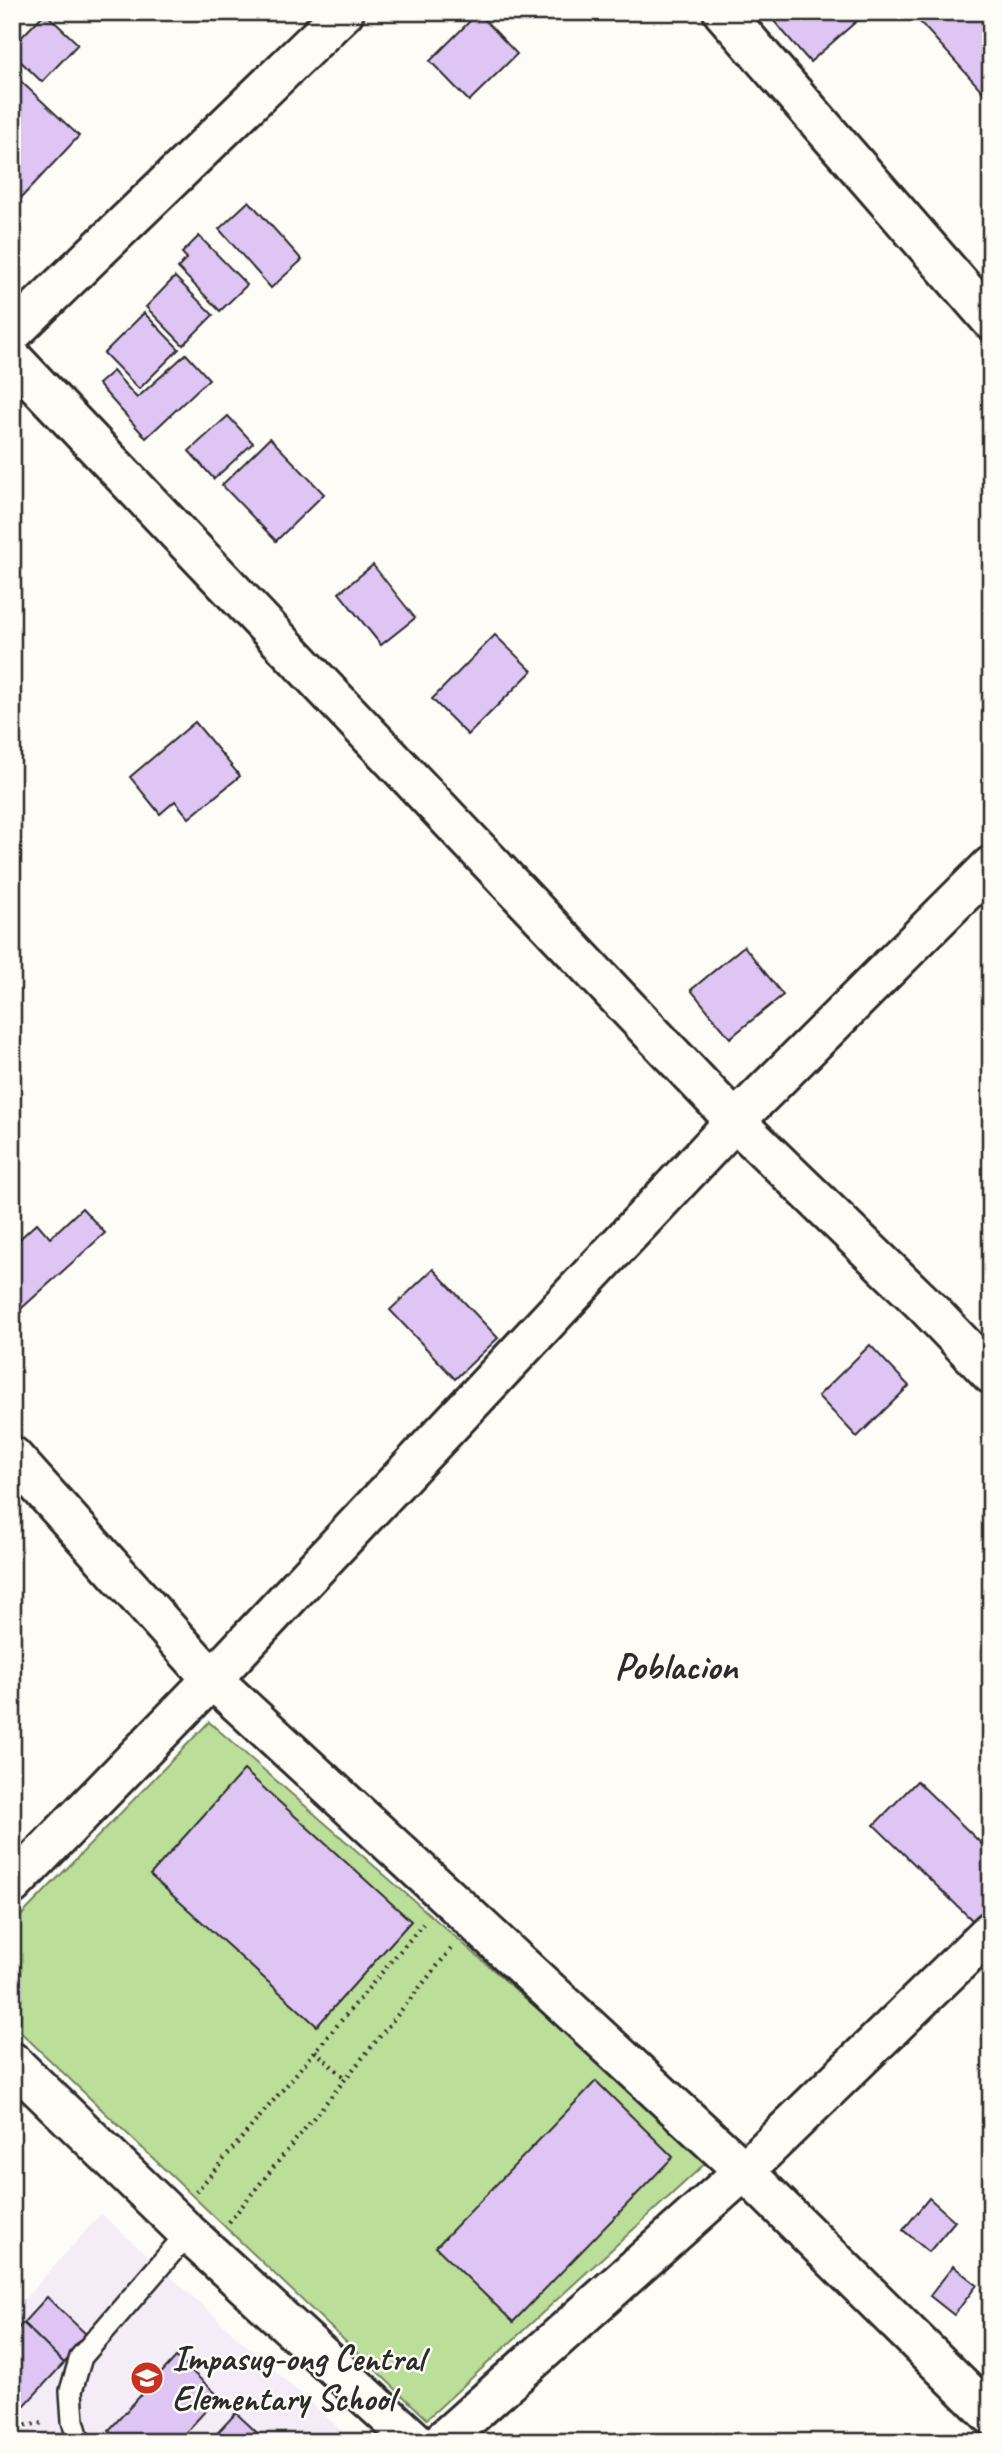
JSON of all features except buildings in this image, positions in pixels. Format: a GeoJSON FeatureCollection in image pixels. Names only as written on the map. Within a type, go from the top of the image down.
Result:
{"type":"FeatureCollection","features":[{"type":"Feature","properties":{"kind":"street"},"geometry":{"type":"LineString","coordinates":[[12,332],[344,12]]}},
{"type":"Feature","properties":{"kind":"street"},"geometry":{"type":"LineString","coordinates":[[723,12],[991,320]]}},
{"type":"Feature","properties":{"kind":"street"},"geometry":{"type":"LineString","coordinates":[[12,358],[735,1121],[926,1306],[991,1374]]}},
{"type":"Feature","properties":{"kind":"street"},"geometry":{"type":"LineString","coordinates":[[12,1885],[212,1679],[735,1121],[991,866]]}},
{"type":"Feature","properties":{"kind":"street"},"geometry":{"type":"LineString","coordinates":[[12,1456],[212,1679],[744,2171],[991,2415]]}},
{"type":"Feature","properties":{"kind":"street"},"geometry":{"type":"LineString","coordinates":[[441,2442],[744,2171],[991,1931]]}},
{"type":"Feature","properties":{"kind":"street"},"geometry":{"type":"LineString","coordinates":[[12,2062],[190,2234],[416,2442]]}},
{"type":"Feature","properties":{"kind":"lane"},"geometry":{"type":"LineString","coordinates":[[79,2442],[72,2421],[71,2391],[81,2357],[190,2234]]}},
{"type":"Feature","properties":{"kind":"path"},"geometry":{"type":"LineString","coordinates":[[190,2234],[315,2051],[460,1909]]}},
{"type":"Feature","properties":{"kind":"path"},"geometry":{"type":"LineString","coordinates":[[190,2234],[346,2079],[460,1909]]}},
{"type":"Feature","properties":{"kind":"path"},"geometry":{"type":"LineString","coordinates":[[315,2051],[346,2079]]}},
{"type":"Feature","properties":{"kind":"path"},"geometry":{"type":"LineString","coordinates":[[12,2441],[26,2425],[72,2421]]}},
{"type":"Feature","properties":{"kind":"shaded area","name":"Impasug-ong Central Elementary School"},"geometry":{"type":"Polygon","coordinates":[[[101,2214],[354,2442],[12,2442],[12,2313],[101,2214]]]}},
{"type":"Feature","properties":{"kind":"green space"},"geometry":{"type":"Polygon","coordinates":[[[209,1722],[710,2159],[427,2419],[12,2024],[12,1925],[209,1722]]]}},
{"type":"Feature","properties":{"kind":"place","name":"Impasug-ong Central Elementary School"},"geometry":{"type":"Point","coordinates":[147,2378]}},
{"type":"Feature","properties":{"kind":"district","name":"Poblacion"},"geometry":{"type":"Point","coordinates":[676,1666]}}]}
